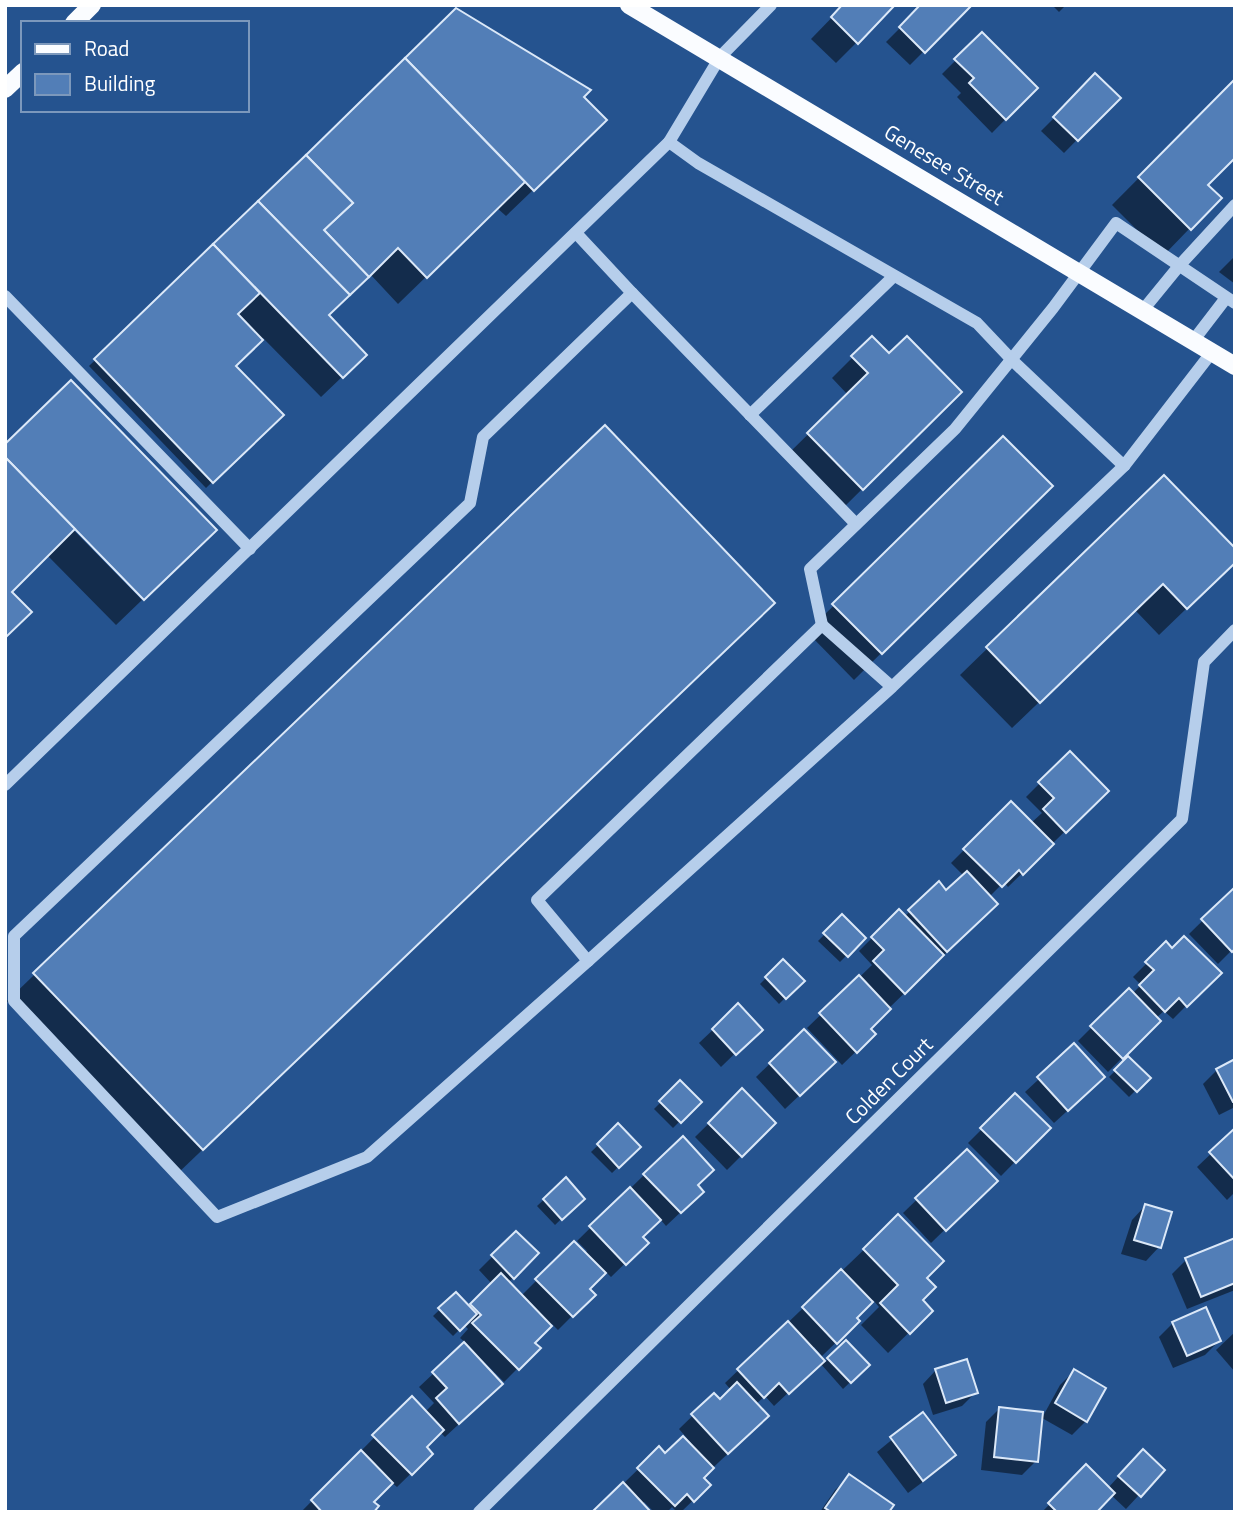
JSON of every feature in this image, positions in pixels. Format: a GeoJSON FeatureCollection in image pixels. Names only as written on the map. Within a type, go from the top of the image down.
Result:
{"type":"FeatureCollection","features":[{"type":"Feature","properties":{"kind":"main road","name":"Genesee Street"},"geometry":{"type":"LineString","coordinates":[[629,5],[1235,366]]}},
{"type":"Feature","properties":{"kind":"main road"},"geometry":{"type":"LineString","coordinates":[[5,89],[21,74]]}},
{"type":"Feature","properties":{"kind":"street"},"geometry":{"type":"LineString","coordinates":[[5,785],[669,142],[720,57],[771,5]]}},
{"type":"Feature","properties":{"kind":"street"},"geometry":{"type":"LineString","coordinates":[[669,142],[698,163],[977,323],[1012,360],[1124,466]]}},
{"type":"Feature","properties":{"kind":"street"},"geometry":{"type":"LineString","coordinates":[[1143,310],[1235,205]]}},
{"type":"Feature","properties":{"kind":"street"},"geometry":{"type":"LineString","coordinates":[[892,687],[822,625],[810,569],[955,429],[1080,273],[1116,223],[1231,300],[1193,341]]}},
{"type":"Feature","properties":{"kind":"street"},"geometry":{"type":"LineString","coordinates":[[576,233],[856,524]]}},
{"type":"Feature","properties":{"kind":"street"},"geometry":{"type":"LineString","coordinates":[[750,415],[894,276]]}},
{"type":"Feature","properties":{"kind":"street"},"geometry":{"type":"LineString","coordinates":[[632,293],[483,437],[470,503],[14,936],[10,1002],[217,1217],[367,1157],[892,687],[1124,466],[1212,352]]}},
{"type":"Feature","properties":{"kind":"street"},"geometry":{"type":"LineString","coordinates":[[5,296],[250,549]]}},
{"type":"Feature","properties":{"kind":"street"},"geometry":{"type":"LineString","coordinates":[[588,961],[537,900],[822,625]]}},
{"type":"Feature","properties":{"kind":"street","name":"Colden Court"},"geometry":{"type":"LineString","coordinates":[[480,1512],[1182,819],[1204,662],[1235,630]]}},
{"type":"Feature","properties":{"kind":"building"},"geometry":{"type":"Polygon","coordinates":[[[842,5],[895,5],[858,44],[831,17],[842,5]]]}},
{"type":"Feature","properties":{"kind":"building"},"geometry":{"type":"Polygon","coordinates":[[[920,5],[971,6],[925,53],[899,27],[920,5]]]}},
{"type":"Feature","properties":{"kind":"building"},"geometry":{"type":"Polygon","coordinates":[[[456,8],[591,90],[584,97],[607,120],[534,191],[405,58],[456,8]]]}},
{"type":"Feature","properties":{"kind":"building"},"geometry":{"type":"Polygon","coordinates":[[[982,32],[1038,88],[1006,120],[969,83],[974,78],[954,59],[982,32]]]}},
{"type":"Feature","properties":{"kind":"building"},"geometry":{"type":"Polygon","coordinates":[[[405,58],[525,182],[427,278],[398,248],[369,277],[324,230],[353,203],[306,155],[405,58]]]}},
{"type":"Feature","properties":{"kind":"building"},"geometry":{"type":"Polygon","coordinates":[[[1095,73],[1121,98],[1078,141],[1053,117],[1095,73]]]}},
{"type":"Feature","properties":{"kind":"building"},"geometry":{"type":"Polygon","coordinates":[[[1235,79],[1235,158],[1208,185],[1222,198],[1191,230],[1138,177],[1235,79]]]}},
{"type":"Feature","properties":{"kind":"building"},"geometry":{"type":"Polygon","coordinates":[[[306,155],[353,203],[324,230],[369,277],[350,295],[258,201],[306,155]]]}},
{"type":"Feature","properties":{"kind":"building"},"geometry":{"type":"Polygon","coordinates":[[[258,201],[350,295],[329,315],[367,355],[343,378],[213,244],[258,201]]]}},
{"type":"Feature","properties":{"kind":"building"},"geometry":{"type":"Polygon","coordinates":[[[213,244],[260,293],[238,314],[263,340],[236,366],[284,415],[213,483],[94,359],[213,244]]]}},
{"type":"Feature","properties":{"kind":"building"},"geometry":{"type":"Polygon","coordinates":[[[872,336],[889,353],[907,336],[962,392],[863,490],[807,433],[868,373],[851,356],[872,336]]]}},
{"type":"Feature","properties":{"kind":"building"},"geometry":{"type":"Polygon","coordinates":[[[71,380],[217,530],[144,600],[5,457],[5,444],[71,380]]]}},
{"type":"Feature","properties":{"kind":"building"},"geometry":{"type":"Polygon","coordinates":[[[605,425],[775,603],[203,1150],[33,973],[605,425]]]}},
{"type":"Feature","properties":{"kind":"building"},"geometry":{"type":"Polygon","coordinates":[[[1003,436],[1053,486],[882,654],[832,604],[1003,436]]]}},
{"type":"Feature","properties":{"kind":"building"},"geometry":{"type":"Polygon","coordinates":[[[5,457],[75,529],[12,592],[32,612],[5,638],[5,457]]]}},
{"type":"Feature","properties":{"kind":"building"},"geometry":{"type":"Polygon","coordinates":[[[1164,475],[1235,548],[1235,563],[1187,609],[1163,584],[1040,703],[986,647],[1164,475]]]}},
{"type":"Feature","properties":{"kind":"building"},"geometry":{"type":"Polygon","coordinates":[[[1070,751],[1109,791],[1066,833],[1043,809],[1054,798],[1038,782],[1070,751]]]}},
{"type":"Feature","properties":{"kind":"building"},"geometry":{"type":"Polygon","coordinates":[[[1011,801],[1054,844],[1023,875],[1019,870],[1002,887],[963,849],[1011,801]]]}},
{"type":"Feature","properties":{"kind":"building"},"geometry":{"type":"Polygon","coordinates":[[[967,871],[998,904],[947,952],[908,910],[939,881],[946,890],[967,871]]]}},
{"type":"Feature","properties":{"kind":"building"},"geometry":{"type":"Polygon","coordinates":[[[1235,887],[1235,949],[1232,952],[1201,919],[1235,887]]]}},
{"type":"Feature","properties":{"kind":"building"},"geometry":{"type":"Polygon","coordinates":[[[899,909],[944,955],[905,994],[873,961],[884,950],[871,937],[899,909]]]}},
{"type":"Feature","properties":{"kind":"building"},"geometry":{"type":"Polygon","coordinates":[[[842,914],[866,938],[848,957],[823,933],[842,914]]]}},
{"type":"Feature","properties":{"kind":"building"},"geometry":{"type":"Polygon","coordinates":[[[1184,936],[1222,973],[1187,1007],[1179,998],[1165,1012],[1139,985],[1154,970],[1145,962],[1166,941],[1172,948],[1184,936]]]}},
{"type":"Feature","properties":{"kind":"building"},"geometry":{"type":"Polygon","coordinates":[[[783,959],[805,981],[786,999],[765,977],[783,959]]]}},
{"type":"Feature","properties":{"kind":"building"},"geometry":{"type":"Polygon","coordinates":[[[859,975],[891,1009],[871,1029],[876,1034],[857,1053],[819,1013],[859,975]]]}},
{"type":"Feature","properties":{"kind":"building"},"geometry":{"type":"Polygon","coordinates":[[[1129,988],[1161,1021],[1123,1059],[1090,1026],[1129,988]]]}},
{"type":"Feature","properties":{"kind":"building"},"geometry":{"type":"Polygon","coordinates":[[[738,1003],[763,1030],[736,1055],[712,1029],[738,1003]]]}},
{"type":"Feature","properties":{"kind":"building"},"geometry":{"type":"Polygon","coordinates":[[[804,1029],[836,1062],[800,1096],[769,1063],[804,1029]]]}},
{"type":"Feature","properties":{"kind":"building"},"geometry":{"type":"Polygon","coordinates":[[[1074,1043],[1105,1077],[1068,1111],[1037,1077],[1074,1043]]]}},
{"type":"Feature","properties":{"kind":"building"},"geometry":{"type":"Polygon","coordinates":[[[1128,1056],[1151,1078],[1137,1092],[1114,1070],[1128,1056]]]}},
{"type":"Feature","properties":{"kind":"building"},"geometry":{"type":"Polygon","coordinates":[[[1235,1059],[1235,1102],[1233,1102],[1216,1069],[1235,1059]]]}},
{"type":"Feature","properties":{"kind":"building"},"geometry":{"type":"Polygon","coordinates":[[[680,1080],[702,1102],[681,1123],[659,1101],[680,1080]]]}},
{"type":"Feature","properties":{"kind":"building"},"geometry":{"type":"Polygon","coordinates":[[[742,1088],[776,1123],[742,1157],[708,1123],[742,1088]]]}},
{"type":"Feature","properties":{"kind":"building"},"geometry":{"type":"Polygon","coordinates":[[[1015,1093],[1051,1128],[1016,1163],[980,1128],[1015,1093]]]}},
{"type":"Feature","properties":{"kind":"building"},"geometry":{"type":"Polygon","coordinates":[[[618,1123],[641,1147],[619,1168],[597,1144],[618,1123]]]}},
{"type":"Feature","properties":{"kind":"building"},"geometry":{"type":"Polygon","coordinates":[[[1235,1128],[1235,1180],[1209,1152],[1235,1128]]]}},
{"type":"Feature","properties":{"kind":"building"},"geometry":{"type":"Polygon","coordinates":[[[683,1136],[714,1170],[698,1185],[704,1192],[681,1213],[643,1174],[683,1136]]]}},
{"type":"Feature","properties":{"kind":"building"},"geometry":{"type":"Polygon","coordinates":[[[967,1149],[998,1181],[946,1231],[915,1198],[967,1149]]]}},
{"type":"Feature","properties":{"kind":"building"},"geometry":{"type":"Polygon","coordinates":[[[566,1177],[585,1199],[562,1220],[543,1199],[566,1177]]]}},
{"type":"Feature","properties":{"kind":"building"},"geometry":{"type":"Polygon","coordinates":[[[630,1187],[661,1220],[643,1237],[649,1243],[626,1265],[589,1226],[630,1187]]]}},
{"type":"Feature","properties":{"kind":"building"},"geometry":{"type":"Polygon","coordinates":[[[1145,1204],[1172,1212],[1161,1248],[1134,1240],[1145,1204]]]}},
{"type":"Feature","properties":{"kind":"building"},"geometry":{"type":"Polygon","coordinates":[[[898,1214],[944,1261],[927,1278],[936,1287],[923,1300],[933,1311],[910,1334],[880,1303],[898,1285],[863,1249],[898,1214]]]}},
{"type":"Feature","properties":{"kind":"building"},"geometry":{"type":"Polygon","coordinates":[[[516,1231],[539,1253],[514,1279],[491,1255],[516,1231]]]}},
{"type":"Feature","properties":{"kind":"building"},"geometry":{"type":"Polygon","coordinates":[[[1235,1238],[1235,1283],[1201,1297],[1185,1258],[1235,1238]]]}},
{"type":"Feature","properties":{"kind":"building"},"geometry":{"type":"Polygon","coordinates":[[[574,1241],[606,1273],[590,1289],[596,1295],[573,1317],[535,1279],[574,1241]]]}},
{"type":"Feature","properties":{"kind":"building"},"geometry":{"type":"Polygon","coordinates":[[[841,1269],[873,1302],[857,1318],[860,1321],[837,1344],[802,1307],[841,1269]]]}},
{"type":"Feature","properties":{"kind":"building"},"geometry":{"type":"Polygon","coordinates":[[[501,1273],[552,1326],[535,1343],[541,1348],[519,1370],[472,1323],[481,1315],[470,1304],[501,1273]]]}},
{"type":"Feature","properties":{"kind":"building"},"geometry":{"type":"Polygon","coordinates":[[[456,1292],[477,1314],[460,1331],[438,1308],[456,1292]]]}},
{"type":"Feature","properties":{"kind":"building"},"geometry":{"type":"Polygon","coordinates":[[[1206,1307],[1221,1341],[1187,1356],[1172,1322],[1206,1307]]]}},
{"type":"Feature","properties":{"kind":"building"},"geometry":{"type":"Polygon","coordinates":[[[788,1321],[825,1361],[789,1394],[779,1383],[764,1398],[737,1369],[788,1321]]]}},
{"type":"Feature","properties":{"kind":"building"},"geometry":{"type":"Polygon","coordinates":[[[846,1340],[870,1365],[851,1383],[827,1358],[846,1340]]]}},
{"type":"Feature","properties":{"kind":"building"},"geometry":{"type":"Polygon","coordinates":[[[464,1342],[503,1384],[459,1424],[436,1398],[447,1388],[432,1372],[464,1342]]]}},
{"type":"Feature","properties":{"kind":"building"},"geometry":{"type":"Polygon","coordinates":[[[967,1359],[978,1393],[946,1403],[935,1369],[967,1359]]]}},
{"type":"Feature","properties":{"kind":"building"},"geometry":{"type":"Polygon","coordinates":[[[1074,1369],[1106,1388],[1087,1422],[1055,1403],[1074,1369]]]}},
{"type":"Feature","properties":{"kind":"building"},"geometry":{"type":"Polygon","coordinates":[[[737,1382],[769,1416],[728,1454],[691,1414],[714,1393],[720,1399],[737,1382]]]}},
{"type":"Feature","properties":{"kind":"building"},"geometry":{"type":"Polygon","coordinates":[[[412,1396],[444,1430],[427,1447],[433,1454],[412,1475],[372,1435],[412,1396]]]}},
{"type":"Feature","properties":{"kind":"building"},"geometry":{"type":"Polygon","coordinates":[[[999,1407],[1043,1412],[1038,1462],[994,1457],[999,1407]]]}},
{"type":"Feature","properties":{"kind":"building"},"geometry":{"type":"Polygon","coordinates":[[[923,1412],[956,1455],[923,1481],[890,1437],[923,1412]]]}},
{"type":"Feature","properties":{"kind":"building"},"geometry":{"type":"Polygon","coordinates":[[[683,1436],[714,1468],[704,1478],[711,1485],[694,1502],[687,1494],[675,1506],[637,1468],[659,1446],[665,1453],[683,1436]]]}},
{"type":"Feature","properties":{"kind":"building"},"geometry":{"type":"Polygon","coordinates":[[[1143,1449],[1165,1470],[1141,1497],[1118,1476],[1143,1449]]]}},
{"type":"Feature","properties":{"kind":"building"},"geometry":{"type":"Polygon","coordinates":[[[361,1450],[393,1483],[374,1502],[379,1506],[374,1512],[322,1512],[311,1500],[361,1450]]]}},
{"type":"Feature","properties":{"kind":"building"},"geometry":{"type":"Polygon","coordinates":[[[1086,1464],[1115,1493],[1097,1512],[1057,1512],[1048,1503],[1086,1464]]]}},
{"type":"Feature","properties":{"kind":"building"},"geometry":{"type":"Polygon","coordinates":[[[849,1474],[894,1505],[889,1512],[831,1512],[825,1508],[849,1474]]]}},
{"type":"Feature","properties":{"kind":"building"},"geometry":{"type":"Polygon","coordinates":[[[623,1482],[651,1512],[592,1512],[623,1482]]]}}]}
